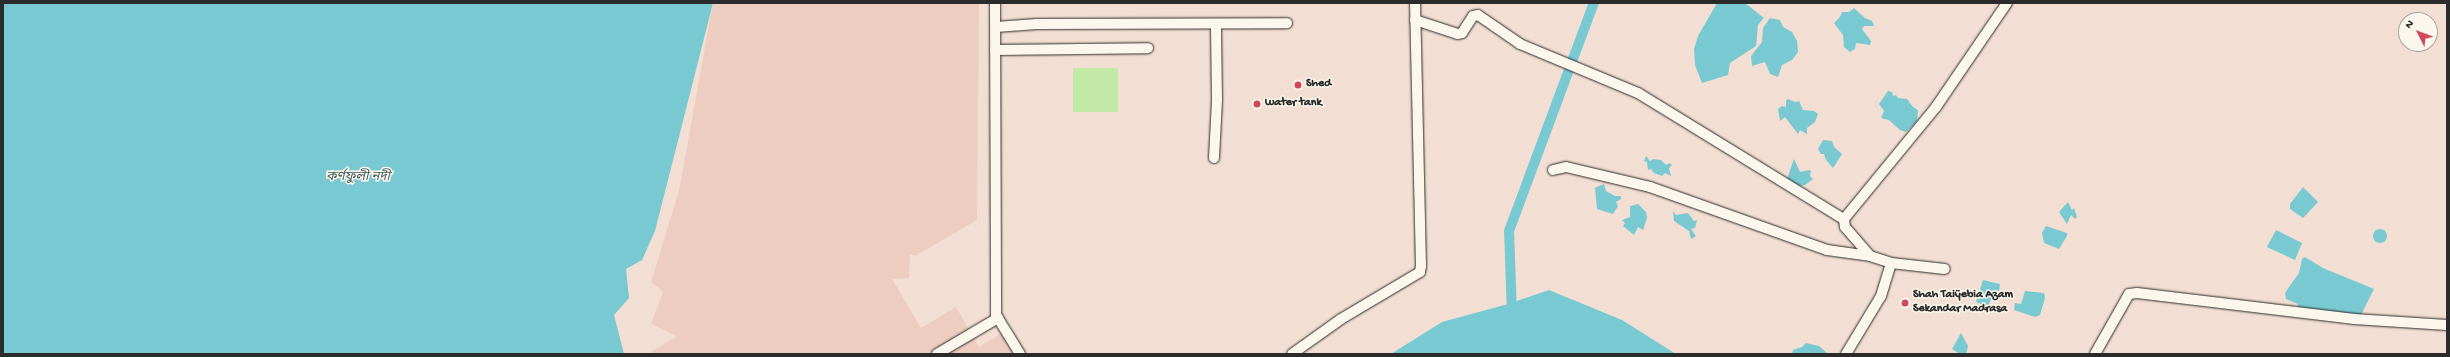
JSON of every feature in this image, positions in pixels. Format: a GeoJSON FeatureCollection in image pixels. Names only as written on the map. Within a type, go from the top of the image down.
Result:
{"type":"FeatureCollection","features":[{"type":"Feature","properties":{"kind":"street"},"geometry":{"type":"LineString","coordinates":[[995,3],[994,175],[996,314],[1020,354]]}},
{"type":"Feature","properties":{"kind":"street"},"geometry":{"type":"LineString","coordinates":[[1292,354],[1341,319],[1420,272],[1422,266],[1415,3]]}},
{"type":"Feature","properties":{"kind":"street"},"geometry":{"type":"LineString","coordinates":[[1870,256],[1845,227],[1844,220],[1936,108],[2008,3]]}},
{"type":"Feature","properties":{"kind":"street"},"geometry":{"type":"LineString","coordinates":[[1415,20],[1458,34],[1462,33],[1473,16],[1478,15],[1520,44],[1638,93],[1844,220]]}},
{"type":"Feature","properties":{"kind":"street"},"geometry":{"type":"LineString","coordinates":[[996,27],[1037,24],[1287,23]]}},
{"type":"Feature","properties":{"kind":"street"},"geometry":{"type":"LineString","coordinates":[[1214,158],[1217,100],[1216,24]]}},
{"type":"Feature","properties":{"kind":"street"},"geometry":{"type":"LineString","coordinates":[[995,50],[1148,48]]}},
{"type":"Feature","properties":{"kind":"street"},"geometry":{"type":"LineString","coordinates":[[1554,170],[1566,167],[1650,187],[1826,250],[1870,256],[1892,263],[1945,269]]}},
{"type":"Feature","properties":{"kind":"street"},"geometry":{"type":"LineString","coordinates":[[1846,354],[1881,296],[1892,263]]}},
{"type":"Feature","properties":{"kind":"street"},"geometry":{"type":"LineString","coordinates":[[2095,354],[2128,294],[2137,293],[2354,319],[2447,324]]}},
{"type":"Feature","properties":{"kind":"street"},"geometry":{"type":"LineString","coordinates":[[937,354],[998,318]]}},
{"type":"Feature","properties":{"kind":"shaded area"},"geometry":{"type":"Polygon","coordinates":[[[713,3],[979,3],[977,220],[917,255],[910,255],[909,278],[892,279],[921,328],[956,307],[979,347],[1002,333],[1014,354],[652,354],[651,352],[677,336],[651,324],[663,292],[651,282],[679,191],[713,3]]]}},
{"type":"Feature","properties":{"kind":"green space"},"geometry":{"type":"Polygon","coordinates":[[[1073,68],[1118,68],[1118,112],[1073,112],[1073,68]]]}},
{"type":"Feature","properties":{"kind":"water","name":"কর্ণফুলী নদী"},"geometry":{"type":"Polygon","coordinates":[[[3,3],[713,3],[655,231],[642,260],[626,269],[629,298],[614,315],[624,354],[3,354],[3,3]]]}},
{"type":"Feature","properties":{"kind":"water"},"geometry":{"type":"Polygon","coordinates":[[[1717,3],[1745,3],[1764,18],[1758,25],[1756,46],[1730,63],[1728,75],[1702,83],[1695,65],[1694,49],[1698,36],[1717,3]]]}},
{"type":"Feature","properties":{"kind":"water"},"geometry":{"type":"Polygon","coordinates":[[[1854,8],[1865,18],[1872,21],[1874,26],[1864,26],[1862,29],[1871,41],[1870,45],[1856,43],[1855,49],[1850,52],[1844,47],[1843,35],[1834,23],[1840,17],[1842,12],[1849,12],[1854,8]]]}},
{"type":"Feature","properties":{"kind":"water"},"geometry":{"type":"Polygon","coordinates":[[[1770,18],[1780,20],[1783,27],[1792,32],[1797,41],[1798,52],[1792,60],[1782,65],[1778,77],[1770,74],[1765,62],[1752,66],[1751,56],[1762,42],[1763,28],[1770,18]]]}},
{"type":"Feature","properties":{"kind":"water"},"geometry":{"type":"Polygon","coordinates":[[[1888,91],[1892,92],[1893,96],[1896,95],[1898,98],[1907,99],[1913,107],[1918,110],[1917,121],[1906,132],[1900,130],[1889,120],[1881,118],[1884,111],[1879,104],[1888,91]]]}},
{"type":"Feature","properties":{"kind":"water"},"geometry":{"type":"Polygon","coordinates":[[[1788,99],[1795,102],[1799,101],[1803,110],[1814,111],[1818,114],[1815,122],[1807,128],[1807,134],[1800,130],[1798,134],[1785,117],[1780,121],[1778,109],[1782,106],[1786,107],[1786,101],[1788,99]]]}},
{"type":"Feature","properties":{"kind":"water"},"geometry":{"type":"Polygon","coordinates":[[[1823,140],[1832,141],[1834,147],[1842,154],[1833,168],[1826,160],[1824,154],[1821,154],[1818,149],[1823,140]]]}},
{"type":"Feature","properties":{"kind":"water"},"geometry":{"type":"Polygon","coordinates":[[[1646,156],[1650,161],[1653,159],[1661,160],[1666,165],[1669,163],[1672,165],[1669,168],[1671,176],[1665,173],[1662,176],[1654,173],[1651,169],[1648,170],[1647,162],[1644,161],[1646,156]]]}},
{"type":"Feature","properties":{"kind":"water"},"geometry":{"type":"Polygon","coordinates":[[[1794,159],[1800,172],[1811,171],[1810,176],[1813,179],[1805,185],[1798,186],[1787,179],[1794,159]]]}},
{"type":"Feature","properties":{"kind":"water"},"geometry":{"type":"Polygon","coordinates":[[[1604,184],[1606,191],[1615,196],[1621,196],[1621,199],[1616,202],[1618,206],[1613,214],[1597,209],[1595,188],[1604,184]]]}},
{"type":"Feature","properties":{"kind":"water"},"geometry":{"type":"Polygon","coordinates":[[[2303,187],[2318,202],[2303,218],[2290,209],[2290,204],[2303,187]]]}},
{"type":"Feature","properties":{"kind":"water"},"geometry":{"type":"Polygon","coordinates":[[[2068,202],[2072,210],[2074,208],[2077,217],[2075,219],[2071,215],[2067,224],[2059,212],[2068,202]]]}},
{"type":"Feature","properties":{"kind":"water"},"geometry":{"type":"Polygon","coordinates":[[[1638,204],[1646,212],[1647,218],[1643,230],[1638,227],[1634,235],[1623,226],[1625,223],[1622,220],[1630,217],[1630,206],[1638,204]]]}},
{"type":"Feature","properties":{"kind":"water"},"geometry":{"type":"Polygon","coordinates":[[[1673,211],[1676,215],[1688,213],[1694,221],[1697,220],[1695,228],[1691,229],[1696,236],[1691,239],[1689,231],[1674,221],[1673,211]]]}},
{"type":"Feature","properties":{"kind":"water"},"geometry":{"type":"Polygon","coordinates":[[[2046,226],[2067,233],[2067,236],[2059,249],[2044,243],[2042,233],[2046,226]]]}},
{"type":"Feature","properties":{"kind":"water"},"geometry":{"type":"Polygon","coordinates":[[[2377,229],[2383,229],[2387,233],[2387,239],[2383,243],[2377,243],[2373,239],[2373,233],[2377,229]]]}},
{"type":"Feature","properties":{"kind":"water"},"geometry":{"type":"Polygon","coordinates":[[[2276,230],[2302,243],[2295,260],[2267,247],[2276,230]]]}},
{"type":"Feature","properties":{"kind":"water"},"geometry":{"type":"Polygon","coordinates":[[[2305,257],[2323,268],[2374,289],[2361,315],[2297,308],[2298,304],[2286,299],[2285,293],[2299,273],[2302,259],[2305,257]]]}},
{"type":"Feature","properties":{"kind":"water"},"geometry":{"type":"Polygon","coordinates":[[[1983,280],[2000,284],[1999,291],[1994,290],[1988,307],[1976,302],[1983,280]]]}},
{"type":"Feature","properties":{"kind":"water"},"geometry":{"type":"Polygon","coordinates":[[[1549,290],[1622,320],[1676,354],[1391,354],[1442,322],[1508,304],[1549,290]]]}},
{"type":"Feature","properties":{"kind":"water"},"geometry":{"type":"Polygon","coordinates":[[[2025,291],[2044,293],[2045,298],[2040,315],[2035,317],[2014,310],[2015,303],[2021,304],[2025,291]]]}},
{"type":"Feature","properties":{"kind":"water"},"geometry":{"type":"Polygon","coordinates":[[[1961,333],[1968,346],[1966,354],[1960,354],[1952,349],[1961,333]]]}},
{"type":"Feature","properties":{"kind":"water"},"geometry":{"type":"Polygon","coordinates":[[[1806,343],[1819,346],[1828,354],[1792,354],[1793,350],[1802,347],[1806,343]]]}},
{"type":"Feature","properties":{"kind":"waterway"},"geometry":{"type":"LineString","coordinates":[[1512,315],[1509,231],[1594,3]]}},
{"type":"Feature","properties":{"kind":"place","name":"Shed"},"geometry":{"type":"Point","coordinates":[1298,85]}},
{"type":"Feature","properties":{"kind":"place","name":"water tank"},"geometry":{"type":"Point","coordinates":[1257,104]}},
{"type":"Feature","properties":{"kind":"place","name":"Shah Taiÿebia Azam Sekandar Madrasa"},"geometry":{"type":"Point","coordinates":[1905,303]}}]}
